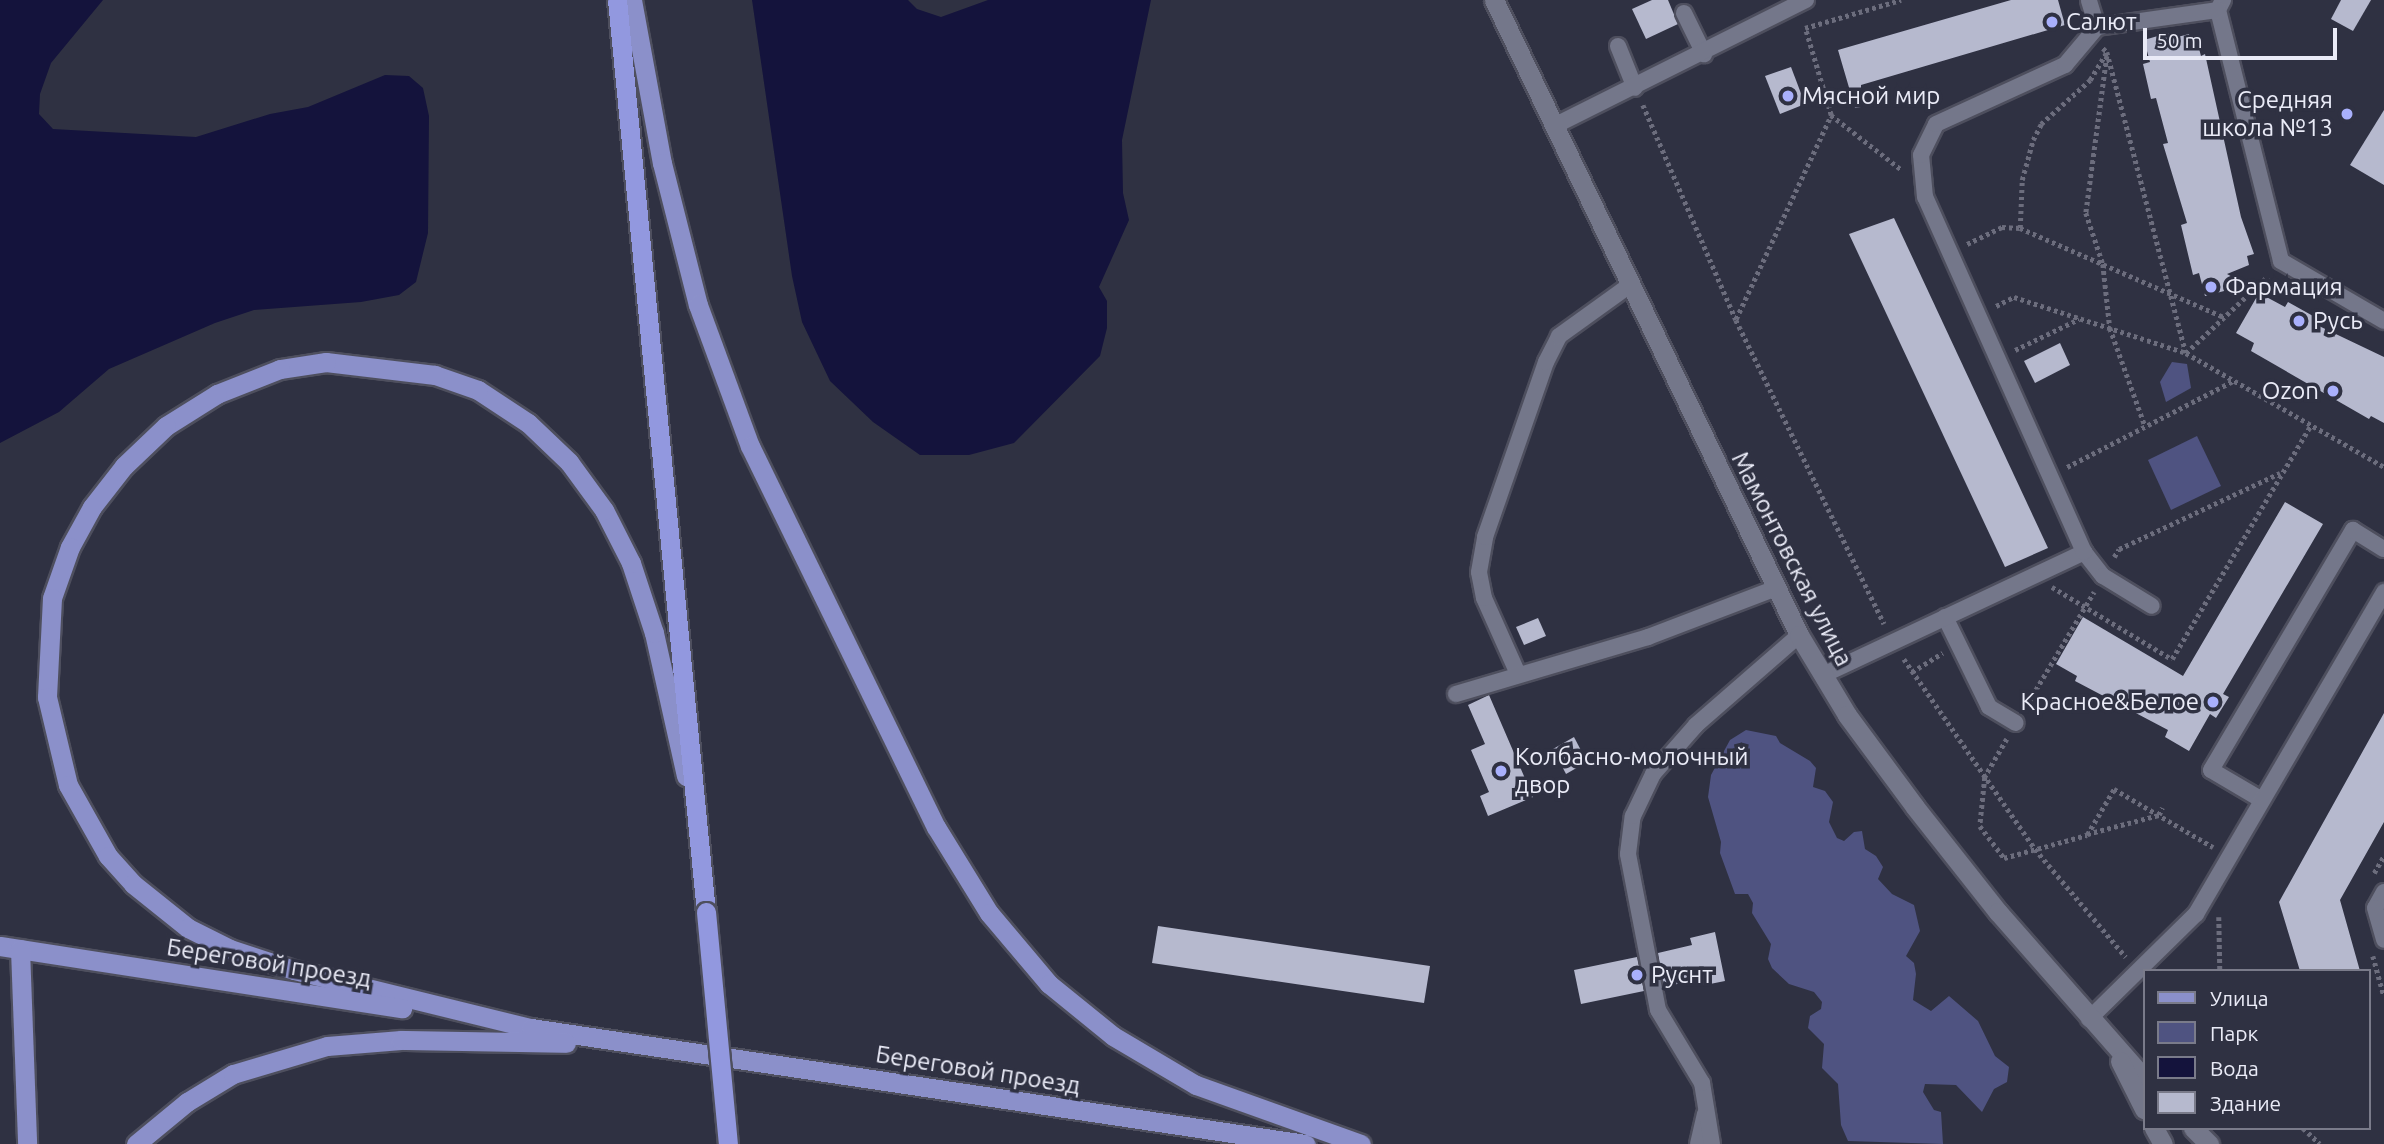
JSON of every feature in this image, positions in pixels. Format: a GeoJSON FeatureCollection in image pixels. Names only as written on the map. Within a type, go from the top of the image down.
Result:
{"type":"FeatureCollection","features":[{"type":"Feature","properties":{"kind":"highway"},"geometry":{"type":"LineString","coordinates":[[617,0],[729,1144]]}},
{"type":"Feature","properties":{"kind":"main road"},"geometry":{"type":"LineString","coordinates":[[632,0],[662,163],[698,305],[750,446],[936,827],[989,913],[1048,984],[1113,1036],[1196,1085],[1361,1144]]}},
{"type":"Feature","properties":{"kind":"main road"},"geometry":{"type":"LineString","coordinates":[[643,1045],[531,1028],[294,970],[229,949],[188,928],[157,905],[108,856],[68,785],[57,748],[47,696],[46,648],[52,598],[70,547],[92,507],[124,466],[184,415],[217,394],[280,369],[326,362],[388,366],[435,375],[478,390],[528,422],[569,462],[604,510],[626,552],[654,633],[697,825]]}},
{"type":"Feature","properties":{"kind":"main road"},"geometry":{"type":"LineString","coordinates":[[10,947],[27,1144]]}},
{"type":"Feature","properties":{"kind":"main road","name":"Береговой проезд"},"geometry":{"type":"LineString","coordinates":[[10,947],[531,1028]]}},
{"type":"Feature","properties":{"kind":"main road"},"geometry":{"type":"LineString","coordinates":[[136,1144],[187,1102],[233,1074],[327,1046],[401,1040],[643,1045]]}},
{"type":"Feature","properties":{"kind":"main road","name":"Береговой проезд"},"geometry":{"type":"LineString","coordinates":[[643,1045],[1305,1144]]}},
{"type":"Feature","properties":{"kind":"street","name":"Мамонтовская улица"},"geometry":{"type":"LineString","coordinates":[[1494,0],[1798,635],[1915,807],[2089,1019],[2142,1076]]}},
{"type":"Feature","properties":{"kind":"street"},"geometry":{"type":"LineString","coordinates":[[2109,1042],[2142,1105]]}},
{"type":"Feature","properties":{"kind":"street"},"geometry":{"type":"LineString","coordinates":[[2195,1130],[2209,1144]]}},
{"type":"Feature","properties":{"kind":"lane"},"geometry":{"type":"LineString","coordinates":[[1554,126],[1635,88],[1806,0]]}},
{"type":"Feature","properties":{"kind":"lane"},"geometry":{"type":"LineString","coordinates":[[2089,0],[2093,32]]}},
{"type":"Feature","properties":{"kind":"lane"},"geometry":{"type":"LineString","coordinates":[[2152,606],[2103,576],[2081,553],[2050,475],[1925,198],[1921,155],[1936,124],[2065,65],[2093,32],[2221,5],[2281,261],[2384,321]]}},
{"type":"Feature","properties":{"kind":"lane"},"geometry":{"type":"LineString","coordinates":[[1684,13],[1703,54]]}},
{"type":"Feature","properties":{"kind":"lane"},"geometry":{"type":"LineString","coordinates":[[1618,46],[1635,88]]}},
{"type":"Feature","properties":{"kind":"lane"},"geometry":{"type":"LineString","coordinates":[[1518,674],[1484,598],[1479,572],[1485,537],[1559,336],[1630,285]]}},
{"type":"Feature","properties":{"kind":"lane"},"geometry":{"type":"LineString","coordinates":[[2262,800],[2207,777],[2353,530],[2384,549]]}},
{"type":"Feature","properties":{"kind":"lane"},"geometry":{"type":"LineString","coordinates":[[1823,675],[2081,553]]}},
{"type":"Feature","properties":{"kind":"lane"},"geometry":{"type":"LineString","coordinates":[[1456,694],[1648,636],[1774,589]]}},
{"type":"Feature","properties":{"kind":"lane"},"geometry":{"type":"LineString","coordinates":[[2089,1019],[2196,914],[2384,593]]}},
{"type":"Feature","properties":{"kind":"lane"},"geometry":{"type":"LineString","coordinates":[[1945,617],[1990,707],[2016,723]]}},
{"type":"Feature","properties":{"kind":"lane"},"geometry":{"type":"LineString","coordinates":[[1712,1144],[1708,1105],[1694,1066],[1658,1010],[1628,854],[1633,816],[1653,775],[1696,725],[1798,635]]}},
{"type":"Feature","properties":{"kind":"lane"},"geometry":{"type":"LineString","coordinates":[[2384,892],[2375,908],[2384,940]]}},
{"type":"Feature","properties":{"kind":"lane"},"geometry":{"type":"LineString","coordinates":[[1698,1144],[1708,1105]]}},
{"type":"Feature","properties":{"kind":"path"},"geometry":{"type":"LineString","coordinates":[[1901,0],[1805,28],[1831,115],[1901,169],[1907,181]]}},
{"type":"Feature","properties":{"kind":"path"},"geometry":{"type":"LineString","coordinates":[[2093,32],[2107,52],[2186,353]]}},
{"type":"Feature","properties":{"kind":"path"},"geometry":{"type":"LineString","coordinates":[[2020,228],[2022,180],[2033,140],[2042,124],[2090,80],[2112,45]]}},
{"type":"Feature","properties":{"kind":"path"},"geometry":{"type":"LineString","coordinates":[[2107,52],[2086,213],[2103,264],[2110,328],[2145,426]]}},
{"type":"Feature","properties":{"kind":"path"},"geometry":{"type":"LineString","coordinates":[[1635,88],[1735,320],[1893,642],[2035,849],[2138,971]]}},
{"type":"Feature","properties":{"kind":"path"},"geometry":{"type":"LineString","coordinates":[[1735,320],[1831,115]]}},
{"type":"Feature","properties":{"kind":"path"},"geometry":{"type":"LineString","coordinates":[[1950,252],[2002,227],[2020,228],[2224,317]]}},
{"type":"Feature","properties":{"kind":"path"},"geometry":{"type":"LineString","coordinates":[[2186,353],[2274,270]]}},
{"type":"Feature","properties":{"kind":"path"},"geometry":{"type":"LineString","coordinates":[[1978,314],[2014,297],[2186,353],[2384,467]]}},
{"type":"Feature","properties":{"kind":"path"},"geometry":{"type":"LineString","coordinates":[[1997,359],[2080,318]]}},
{"type":"Feature","properties":{"kind":"path"},"geometry":{"type":"LineString","coordinates":[[2050,475],[2234,380]]}},
{"type":"Feature","properties":{"kind":"path"},"geometry":{"type":"LineString","coordinates":[[2159,815],[2004,858],[1980,826],[1984,777],[2119,550],[2282,472]]}},
{"type":"Feature","properties":{"kind":"path"},"geometry":{"type":"LineString","coordinates":[[2081,553],[2095,591]]}},
{"type":"Feature","properties":{"kind":"path"},"geometry":{"type":"LineString","coordinates":[[2087,835],[2112,788],[2216,848]]}},
{"type":"Feature","properties":{"kind":"path"},"geometry":{"type":"LineString","coordinates":[[2159,815],[2162,808]]}},
{"type":"Feature","properties":{"kind":"path"},"geometry":{"type":"LineString","coordinates":[[2305,1130],[2320,1144]]}},
{"type":"Feature","properties":{"kind":"green space"},"geometry":{"type":"Polygon","coordinates":[[[2172,362],[2187,364],[2191,388],[2166,402],[2160,382],[2172,362]]]}},
{"type":"Feature","properties":{"kind":"green space"},"geometry":{"type":"Polygon","coordinates":[[[2197,436],[2221,486],[2171,510],[2148,460],[2197,436]]]}},
{"type":"Feature","properties":{"kind":"green space"},"geometry":{"type":"Polygon","coordinates":[[[1746,730],[1776,736],[1780,743],[1810,761],[1816,768],[1813,787],[1825,791],[1833,802],[1829,822],[1837,838],[1844,841],[1854,832],[1862,831],[1865,849],[1876,856],[1883,867],[1878,879],[1892,894],[1914,905],[1920,931],[1906,956],[1914,963],[1916,974],[1913,1000],[1931,1011],[1949,996],[1978,1021],[1995,1056],[2009,1067],[2007,1082],[1994,1089],[1982,1112],[1956,1085],[1925,1084],[1923,1092],[1934,1110],[1941,1112],[1943,1144],[1848,1141],[1841,1125],[1838,1084],[1822,1068],[1824,1044],[1808,1028],[1810,1016],[1821,1009],[1822,1002],[1814,992],[1789,984],[1772,968],[1768,959],[1771,944],[1752,913],[1753,903],[1748,894],[1735,894],[1720,853],[1721,842],[1708,797],[1711,775],[1730,740],[1746,730]]]}},
{"type":"Feature","properties":{"kind":"water"},"geometry":{"type":"Polygon","coordinates":[[[0,0],[103,0],[51,63],[40,94],[39,114],[53,129],[196,137],[270,114],[308,107],[385,75],[409,76],[423,88],[429,116],[428,233],[416,282],[399,295],[361,302],[254,310],[215,323],[109,369],[59,412],[0,443],[0,0]]]}},
{"type":"Feature","properties":{"kind":"water"},"geometry":{"type":"Polygon","coordinates":[[[752,0],[908,0],[917,9],[941,17],[988,0],[1151,0],[1122,140],[1123,193],[1129,220],[1099,287],[1107,301],[1107,328],[1100,356],[1014,443],[969,455],[920,455],[873,422],[830,381],[802,322],[792,276],[752,0]]]}},
{"type":"Feature","properties":{"kind":"building"},"geometry":{"type":"Polygon","coordinates":[[[1652,0],[1668,0],[1678,24],[1646,39],[1632,9],[1652,0]]]}},
{"type":"Feature","properties":{"kind":"building"},"geometry":{"type":"Polygon","coordinates":[[[2011,0],[2058,0],[2065,25],[1861,85],[1861,107],[1855,108],[1838,50],[2011,0]]]}},
{"type":"Feature","properties":{"kind":"building"},"geometry":{"type":"Polygon","coordinates":[[[2341,0],[2371,0],[2353,31],[2331,19],[2341,0]]]}},
{"type":"Feature","properties":{"kind":"building"},"geometry":{"type":"Polygon","coordinates":[[[2168,33],[2170,39],[2189,34],[2191,43],[2197,41],[2201,56],[2205,54],[2241,217],[2254,254],[2247,256],[2249,265],[2227,274],[2247,285],[2205,296],[2199,273],[2193,275],[2181,225],[2187,223],[2163,144],[2168,143],[2156,98],[2151,99],[2143,64],[2150,62],[2144,40],[2168,33]]]}},
{"type":"Feature","properties":{"kind":"building","name":"Мясной мир"},"geometry":{"type":"Polygon","coordinates":[[[1791,67],[1805,104],[1780,114],[1765,76],[1791,67]]]}},
{"type":"Feature","properties":{"kind":"building"},"geometry":{"type":"Polygon","coordinates":[[[2384,110],[2384,185],[2350,165],[2384,110]]]}},
{"type":"Feature","properties":{"kind":"building"},"geometry":{"type":"Polygon","coordinates":[[[1894,218],[2048,548],[2005,567],[1849,234],[1894,218]]]}},
{"type":"Feature","properties":{"kind":"building"},"geometry":{"type":"Polygon","coordinates":[[[2259,293],[2285,307],[2288,302],[2322,321],[2319,326],[2384,357],[2384,423],[2371,416],[2369,419],[2251,351],[2254,343],[2236,333],[2259,293]]]}},
{"type":"Feature","properties":{"kind":"building"},"geometry":{"type":"Polygon","coordinates":[[[2060,343],[2070,365],[2035,383],[2024,361],[2060,343]]]}},
{"type":"Feature","properties":{"kind":"building"},"geometry":{"type":"Polygon","coordinates":[[[2285,502],[2323,524],[2223,694],[2229,697],[2216,718],[2210,714],[2189,751],[2165,737],[2168,730],[2075,681],[2077,676],[2056,664],[2083,617],[2183,676],[2285,502]]]}},
{"type":"Feature","properties":{"kind":"building"},"geometry":{"type":"Polygon","coordinates":[[[1538,618],[1546,636],[1524,645],[1516,627],[1538,618]]]}},
{"type":"Feature","properties":{"kind":"building","name":"Колбасно-молочный двор"},"geometry":{"type":"Polygon","coordinates":[[[1489,695],[1533,797],[1488,816],[1480,796],[1489,792],[1471,750],[1485,744],[1468,705],[1489,695]]]}},
{"type":"Feature","properties":{"kind":"building"},"geometry":{"type":"Polygon","coordinates":[[[2384,713],[2384,822],[2340,900],[2359,969],[2299,969],[2279,902],[2384,713]]]}},
{"type":"Feature","properties":{"kind":"building"},"geometry":{"type":"Polygon","coordinates":[[[1574,737],[1587,762],[1566,774],[1553,749],[1574,737]]]}},
{"type":"Feature","properties":{"kind":"building"},"geometry":{"type":"Polygon","coordinates":[[[1158,926],[1430,966],[1424,1003],[1152,963],[1158,926]]]}},
{"type":"Feature","properties":{"kind":"building"},"geometry":{"type":"Polygon","coordinates":[[[1715,932],[1725,981],[1700,986],[1699,979],[1664,987],[1658,953],[1692,945],[1690,938],[1715,932]]]}},
{"type":"Feature","properties":{"kind":"building"},"geometry":{"type":"Polygon","coordinates":[[[1637,957],[1644,991],[1581,1004],[1574,970],[1637,957]]]}},
{"type":"Feature","properties":{"kind":"place","name":"Салют"},"geometry":{"type":"Point","coordinates":[2052,22]}},
{"type":"Feature","properties":{"kind":"place","name":"Мясной мир"},"geometry":{"type":"Point","coordinates":[1788,96]}},
{"type":"Feature","properties":{"kind":"place","name":"Средняя школа №13"},"geometry":{"type":"Point","coordinates":[2347,114]}},
{"type":"Feature","properties":{"kind":"place","name":"Фармация"},"geometry":{"type":"Point","coordinates":[2211,287]}},
{"type":"Feature","properties":{"kind":"place","name":"Русь"},"geometry":{"type":"Point","coordinates":[2299,321]}},
{"type":"Feature","properties":{"kind":"place","name":"Ozon"},"geometry":{"type":"Point","coordinates":[2333,391]}},
{"type":"Feature","properties":{"kind":"place","name":"Красное&Белое"},"geometry":{"type":"Point","coordinates":[2213,702]}},
{"type":"Feature","properties":{"kind":"place","name":"Колбасно-молочный двор"},"geometry":{"type":"Point","coordinates":[1501,771]}},
{"type":"Feature","properties":{"kind":"place","name":"Руснт"},"geometry":{"type":"Point","coordinates":[1637,975]}}]}
